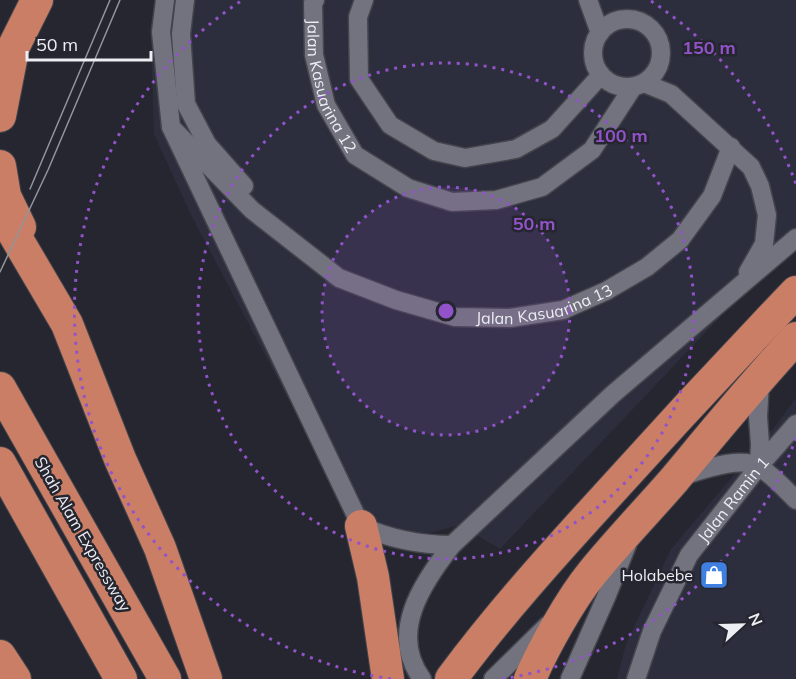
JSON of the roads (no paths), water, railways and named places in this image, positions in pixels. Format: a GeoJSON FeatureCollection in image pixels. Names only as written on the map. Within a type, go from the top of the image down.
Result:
{"type":"FeatureCollection","features":[{"type":"Feature","properties":{"kind":"highway"},"geometry":{"type":"LineString","coordinates":[[0,74],[37,0]]}},
{"type":"Feature","properties":{"kind":"highway"},"geometry":{"type":"LineString","coordinates":[[0,116],[15,45]]}},
{"type":"Feature","properties":{"kind":"highway"},"geometry":{"type":"LineString","coordinates":[[0,166],[5,196],[67,324],[120,459],[160,548],[206,679]]}},
{"type":"Feature","properties":{"kind":"highway"},"geometry":{"type":"LineString","coordinates":[[0,210],[67,324]]}},
{"type":"Feature","properties":{"kind":"highway"},"geometry":{"type":"LineString","coordinates":[[451,679],[472,650],[552,556],[697,396],[796,292]]}},
{"type":"Feature","properties":{"kind":"highway"},"geometry":{"type":"LineString","coordinates":[[530,679],[536,664],[574,598],[591,574],[761,375],[796,338]]}},
{"type":"Feature","properties":{"kind":"highway","name":"Shah Alam Expressway"},"geometry":{"type":"LineString","coordinates":[[0,388],[165,679]]}},
{"type":"Feature","properties":{"kind":"highway"},"geometry":{"type":"LineString","coordinates":[[0,463],[121,679]]}},
{"type":"Feature","properties":{"kind":"highway"},"geometry":{"type":"LineString","coordinates":[[361,526],[373,577],[388,679]]}},
{"type":"Feature","properties":{"kind":"highway"},"geometry":{"type":"LineString","coordinates":[[0,656],[15,679]]}},
{"type":"Feature","properties":{"kind":"street"},"geometry":{"type":"LineString","coordinates":[[165,0],[161,32],[171,127],[361,526],[378,534],[414,543],[452,545]]}},
{"type":"Feature","properties":{"kind":"street","name":"Jalan Kasuarina 13"},"geometry":{"type":"LineString","coordinates":[[185,0],[181,34],[186,104],[207,144],[301,249]]}},
{"type":"Feature","properties":{"kind":"street","name":"Jalan Kasuarina 12"},"geometry":{"type":"LineString","coordinates":[[315,0],[314,55],[326,105],[355,155],[408,188],[452,202],[496,200],[542,187],[592,150],[639,85]]}},
{"type":"Feature","properties":{"kind":"street","name":"Jalan Kasuarina 12"},"geometry":{"type":"LineString","coordinates":[[364,0],[358,17],[359,79],[390,124],[434,151],[465,158],[516,149],[552,129],[601,75]]}},
{"type":"Feature","properties":{"kind":"street"},"geometry":{"type":"LineString","coordinates":[[588,0],[600,33]]}},
{"type":"Feature","properties":{"kind":"street"},"geometry":{"type":"LineString","coordinates":[[639,85],[651,77],[660,60],[660,45],[649,28],[641,23],[621,20],[613,22],[600,33],[594,43],[595,65],[601,75],[615,85],[639,85],[671,94],[751,167],[760,186],[766,215],[764,244],[743,282]]}},
{"type":"Feature","properties":{"kind":"street","name":"Jalan Kasuarina 13"},"geometry":{"type":"LineString","coordinates":[[171,127],[252,210],[339,278],[396,300],[455,317],[510,318],[563,309],[606,291],[647,267],[680,240],[712,196],[731,147]]}},
{"type":"Feature","properties":{"kind":"street"},"geometry":{"type":"LineString","coordinates":[[422,679],[410,655],[407,636],[410,614],[434,567],[452,545],[613,394],[796,238]]}},
{"type":"Feature","properties":{"kind":"street"},"geometry":{"type":"LineString","coordinates":[[759,466],[758,417],[761,375]]}},
{"type":"Feature","properties":{"kind":"street","name":"Jalan Ramin 1"},"geometry":{"type":"LineString","coordinates":[[636,679],[652,631],[689,555],[759,466],[796,424]]}},
{"type":"Feature","properties":{"kind":"street"},"geometry":{"type":"LineString","coordinates":[[675,478],[720,465],[746,463],[759,466],[796,500]]}},
{"type":"Feature","properties":{"kind":"street"},"geometry":{"type":"LineString","coordinates":[[570,679],[634,526]]}},
{"type":"Feature","properties":{"kind":"street"},"geometry":{"type":"LineString","coordinates":[[493,679],[574,598]]}},
{"type":"Feature","properties":{"kind":"tram line"},"geometry":{"type":"LineString","coordinates":[[30,189],[110,0]]}},
{"type":"Feature","properties":{"kind":"tram line"},"geometry":{"type":"LineString","coordinates":[[0,272],[48,170],[120,0]]}},
{"type":"Feature","properties":{"kind":"place","name":"Holabebe"},"geometry":{"type":"Point","coordinates":[714,575]}}]}
